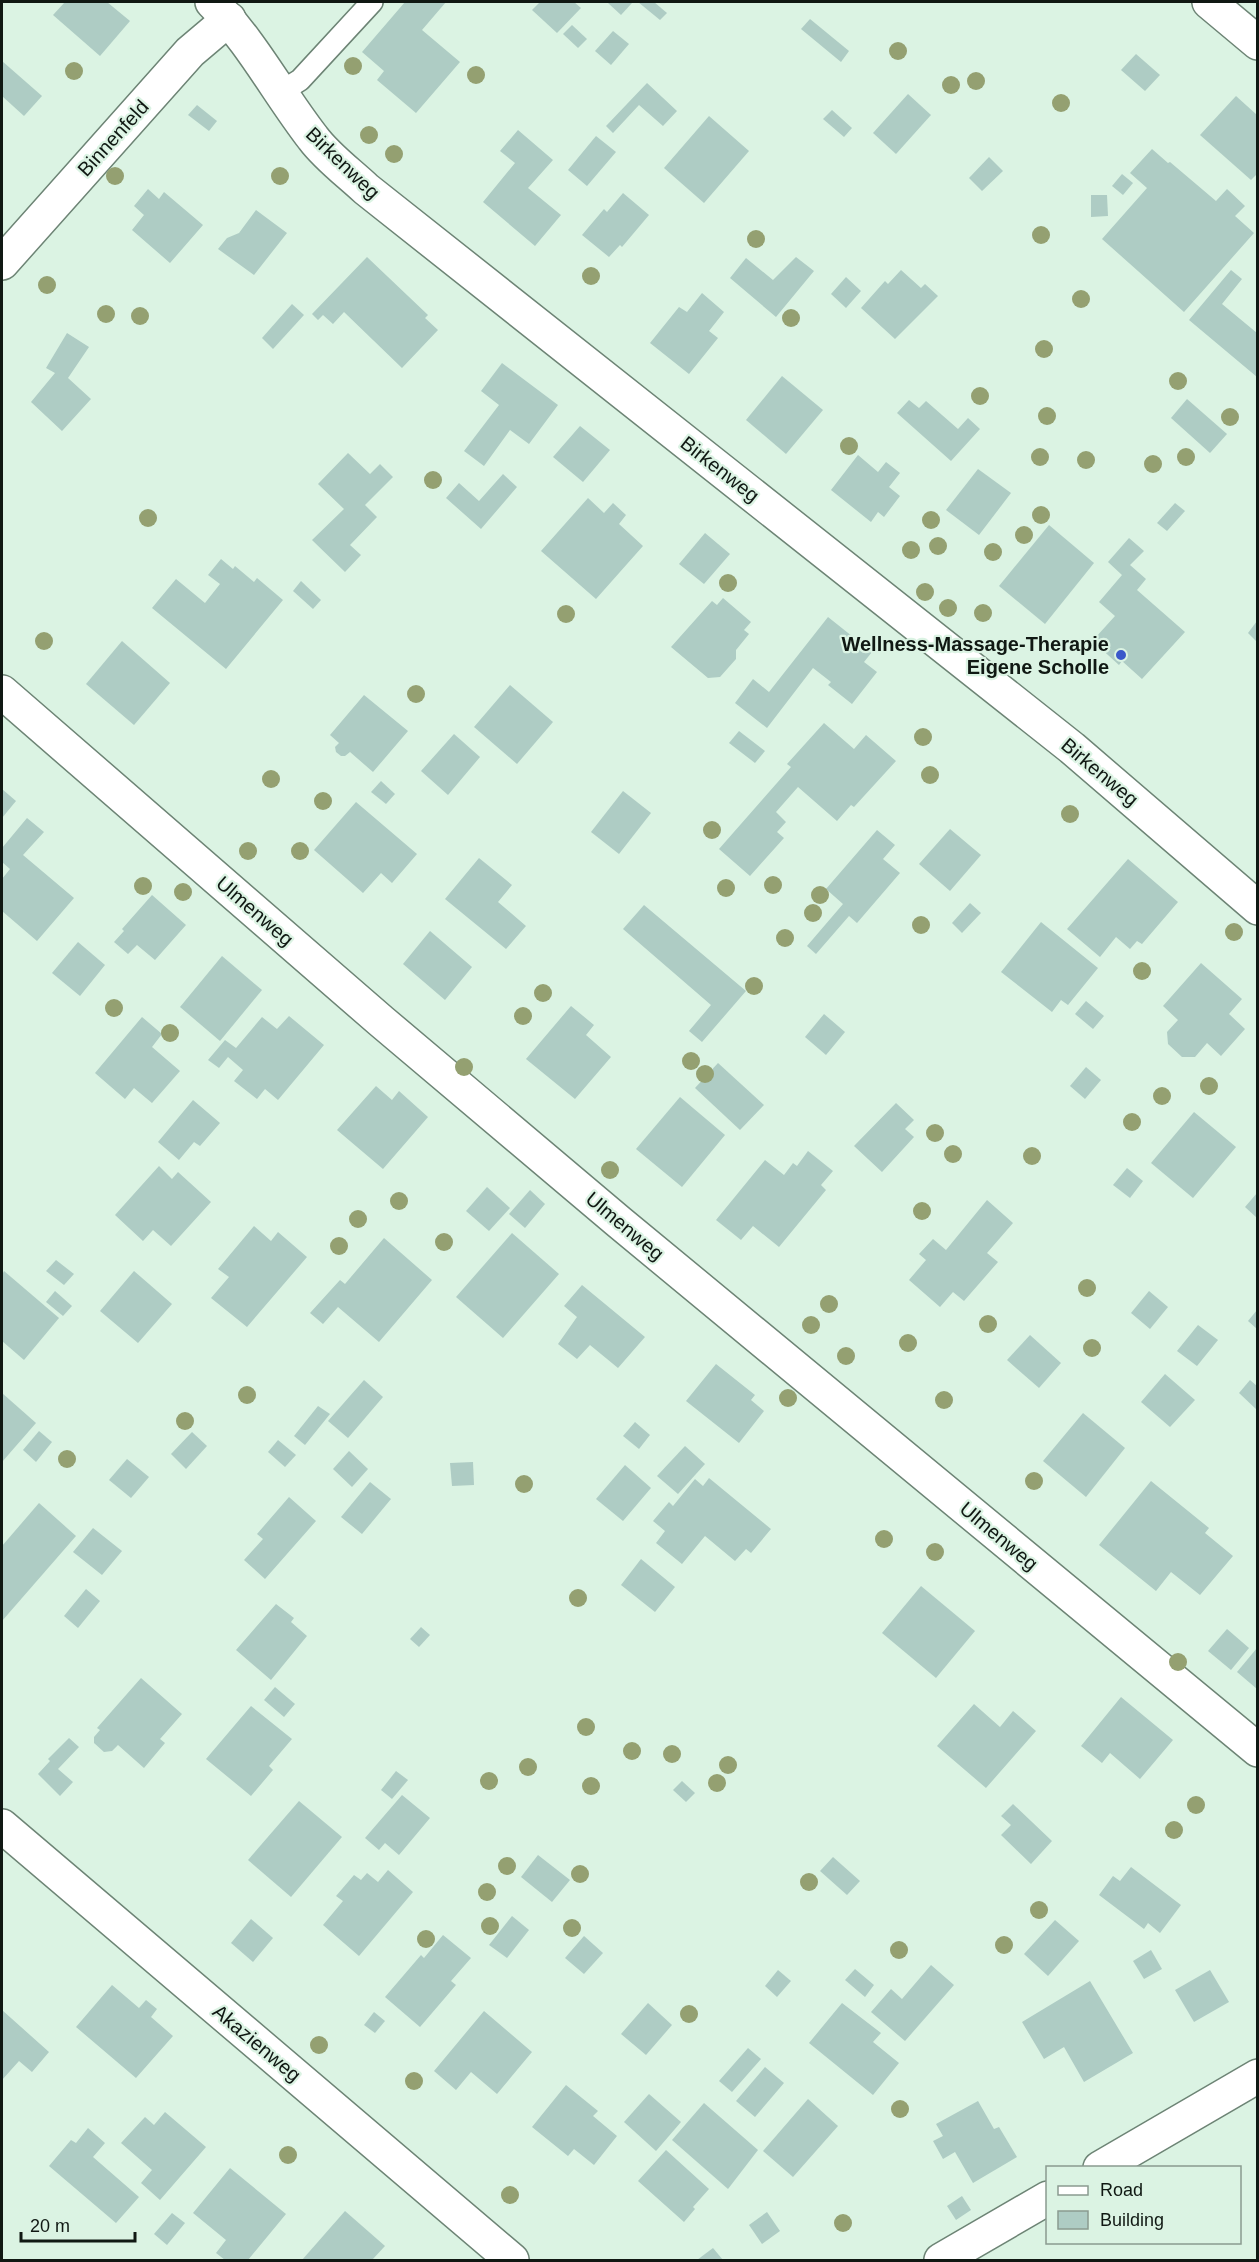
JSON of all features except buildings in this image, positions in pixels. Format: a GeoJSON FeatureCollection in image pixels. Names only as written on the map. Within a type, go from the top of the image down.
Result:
{"type":"FeatureCollection","features":[{"type":"Feature","properties":{"kind":"street"},"geometry":{"type":"LineString","coordinates":[[1209,2],[1257,43]]}},
{"type":"Feature","properties":{"kind":"street","name":"Birkenweg"},"geometry":{"type":"LineString","coordinates":[[221,10],[252,49],[279,93],[315,141],[366,189],[1072,748],[1257,908]]}},
{"type":"Feature","properties":{"kind":"street","name":"Binnenfeld"},"geometry":{"type":"LineString","coordinates":[[2,263],[190,52],[221,10]]}},
{"type":"Feature","properties":{"kind":"street","name":"Ulmenweg"},"geometry":{"type":"LineString","coordinates":[[2,692],[381,1021],[610,1214],[1257,1750]]}},
{"type":"Feature","properties":{"kind":"street","name":"Akazienweg"},"geometry":{"type":"LineString","coordinates":[[2,1826],[512,2260]]}},
{"type":"Feature","properties":{"kind":"street"},"geometry":{"type":"LineString","coordinates":[[1103,2166],[1257,2076]]}},
{"type":"Feature","properties":{"kind":"street"},"geometry":{"type":"LineString","coordinates":[[941,2260],[1046,2199]]}},
{"type":"Feature","properties":{"kind":"lane"},"geometry":{"type":"LineString","coordinates":[[279,93],[300,80],[372,2]]}},
{"type":"Feature","properties":{"kind":"place","name":"Wellness-Massage-Therapie Eigene Scholle"},"geometry":{"type":"Point","coordinates":[1121,655]}}]}
